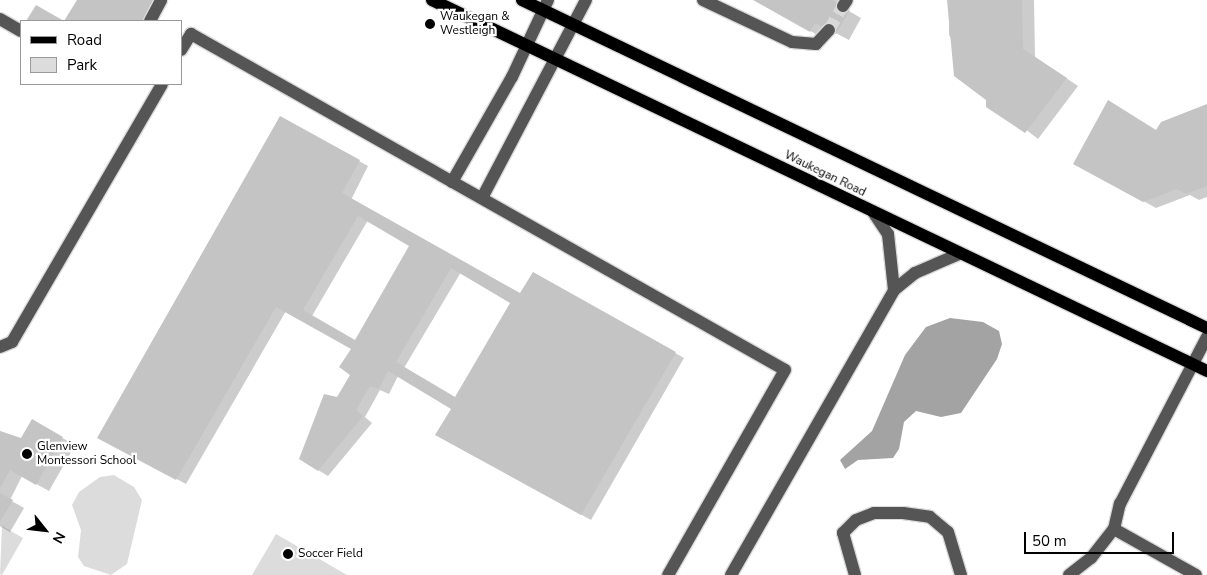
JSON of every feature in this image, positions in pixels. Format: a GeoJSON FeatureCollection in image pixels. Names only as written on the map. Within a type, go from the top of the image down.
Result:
{"type":"FeatureCollection","features":[{"type":"Feature","properties":{"kind":"main road","name":"Waukegan Road"},"geometry":{"type":"LineString","coordinates":[[432,0],[959,254],[1207,371]]}},
{"type":"Feature","properties":{"kind":"main road","name":"Waukegan Road"},"geometry":{"type":"LineString","coordinates":[[522,0],[545,5],[572,26],[1207,328]]}},
{"type":"Feature","properties":{"kind":"street"},"geometry":{"type":"LineString","coordinates":[[151,20],[161,0]]}},
{"type":"Feature","properties":{"kind":"street"},"geometry":{"type":"LineString","coordinates":[[482,198],[557,60],[586,0]]}},
{"type":"Feature","properties":{"kind":"street"},"geometry":{"type":"LineString","coordinates":[[703,0],[792,42],[816,44],[829,30]]}},
{"type":"Feature","properties":{"kind":"street"},"geometry":{"type":"LineString","coordinates":[[452,182],[512,77],[525,45],[545,5]]}},
{"type":"Feature","properties":{"kind":"street"},"geometry":{"type":"LineString","coordinates":[[0,19],[20,30]]}},
{"type":"Feature","properties":{"kind":"street"},"geometry":{"type":"LineString","coordinates":[[182,48],[191,34],[784,370],[668,575]]}},
{"type":"Feature","properties":{"kind":"street"},"geometry":{"type":"LineString","coordinates":[[0,347],[12,342],[161,85]]}},
{"type":"Feature","properties":{"kind":"street"},"geometry":{"type":"LineString","coordinates":[[873,212],[888,234],[894,290]]}},
{"type":"Feature","properties":{"kind":"street"},"geometry":{"type":"LineString","coordinates":[[731,575],[894,290],[915,273],[959,254]]}},
{"type":"Feature","properties":{"kind":"street"},"geometry":{"type":"LineString","coordinates":[[1069,575],[1091,558],[1114,529],[1120,504],[1207,337]]}},
{"type":"Feature","properties":{"kind":"street"},"geometry":{"type":"LineString","coordinates":[[855,575],[843,533],[856,520],[874,513],[902,513],[930,517],[948,532],[961,575]]}},
{"type":"Feature","properties":{"kind":"street"},"geometry":{"type":"LineString","coordinates":[[1114,529],[1196,575]]}},
{"type":"Feature","properties":{"kind":"green space"},"geometry":{"type":"Polygon","coordinates":[[[114,475],[134,487],[142,500],[127,564],[111,575],[84,566],[78,557],[81,530],[72,505],[79,492],[100,477],[114,475]]]}},
{"type":"Feature","properties":{"kind":"green space"},"geometry":{"type":"Polygon","coordinates":[[[2,526],[23,538],[2,575],[0,574],[2,526]]]}},
{"type":"Feature","properties":{"kind":"green space","name":"Soccer Field"},"geometry":{"type":"Polygon","coordinates":[[[276,534],[347,575],[252,575],[276,534]]]}},
{"type":"Feature","properties":{"kind":"shaded area"},"geometry":{"type":"Polygon","coordinates":[[[950,318],[983,322],[999,331],[1002,344],[997,359],[961,413],[941,417],[916,411],[904,422],[899,449],[893,458],[858,460],[845,469],[840,460],[872,431],[905,355],[926,327],[950,318]]]}},
{"type":"Feature","properties":{"kind":"building"},"geometry":{"type":"Polygon","coordinates":[[[77,0],[155,0],[144,20],[65,20],[77,0]]]}},
{"type":"Feature","properties":{"kind":"building"},"geometry":{"type":"Polygon","coordinates":[[[753,0],[832,0],[850,10],[836,34],[815,23],[810,32],[753,0]]]}},
{"type":"Feature","properties":{"kind":"building"},"geometry":{"type":"Polygon","coordinates":[[[947,0],[1022,0],[1023,49],[1067,78],[1025,133],[986,107],[986,100],[954,76],[947,0]]]}},
{"type":"Feature","properties":{"kind":"building"},"geometry":{"type":"Polygon","coordinates":[[[36,5],[62,20],[27,20],[36,5]]]}},
{"type":"Feature","properties":{"kind":"building"},"geometry":{"type":"Polygon","coordinates":[[[1108,100],[1156,130],[1161,122],[1207,104],[1207,186],[1186,194],[1177,189],[1143,202],[1073,164],[1108,100]]]}},
{"type":"Feature","properties":{"kind":"building"},"geometry":{"type":"Polygon","coordinates":[[[280,116],[360,160],[342,193],[520,293],[533,272],[676,352],[581,515],[435,435],[451,409],[388,371],[379,389],[370,386],[356,410],[363,416],[318,471],[299,459],[324,394],[337,397],[350,375],[339,367],[351,349],[276,307],[176,480],[97,438],[280,116]],[[358,216],[303,310],[355,340],[409,246],[358,216]],[[451,268],[396,362],[455,397],[510,303],[451,268]]]}},
{"type":"Feature","properties":{"kind":"building","name":"Glenview Montessori School"},"geometry":{"type":"Polygon","coordinates":[[[32,419],[63,437],[36,485],[10,470],[0,488],[0,431],[21,438],[32,419]]]}},
{"type":"Feature","properties":{"kind":"building"},"geometry":{"type":"Polygon","coordinates":[[[0,493],[13,500],[0,522],[0,493]]]}},
{"type":"Feature","properties":{"kind":"tunnel"},"geometry":{"type":"LineString","coordinates":[[829,30],[843,6]]}},
{"type":"Feature","properties":{"kind":"place","name":"Waukegan & Westleigh"},"geometry":{"type":"Point","coordinates":[430,24]}},
{"type":"Feature","properties":{"kind":"place","name":"Glenview Montessori School"},"geometry":{"type":"Point","coordinates":[27,454]}},
{"type":"Feature","properties":{"kind":"place","name":"Soccer Field"},"geometry":{"type":"Point","coordinates":[288,554]}}]}
